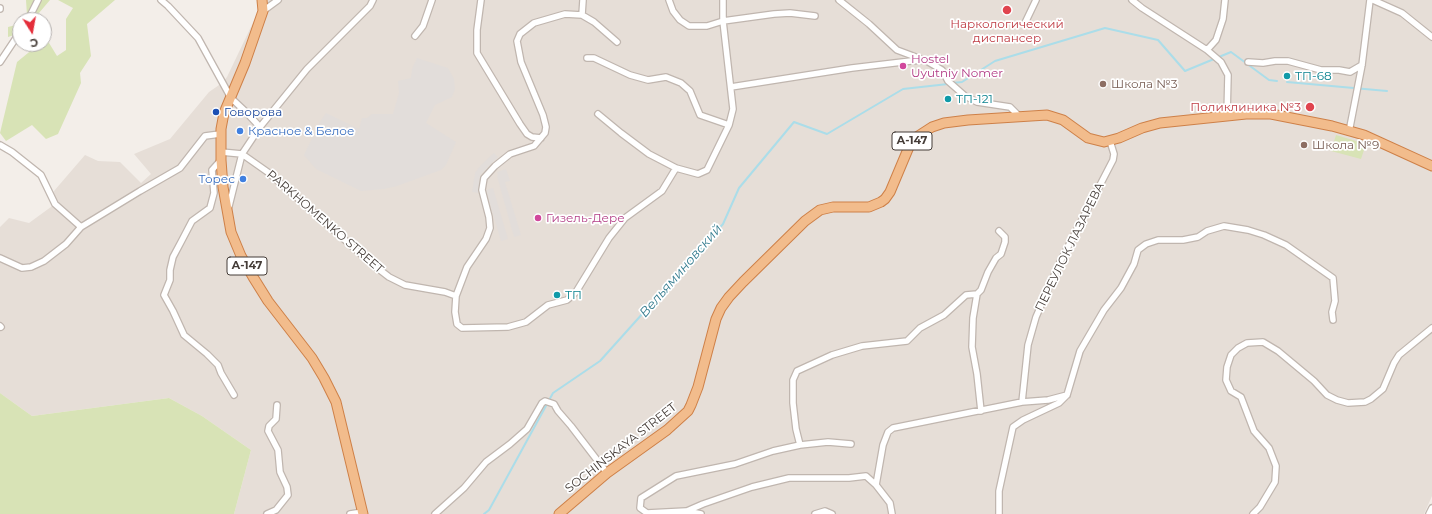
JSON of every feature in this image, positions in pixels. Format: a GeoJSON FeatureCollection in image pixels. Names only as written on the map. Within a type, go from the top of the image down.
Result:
{"type":"FeatureCollection","features":[{"type":"Feature","properties":{"kind":"highway","name":"А-147"},"geometry":{"type":"LineString","coordinates":[[262,0],[263,11],[245,63],[224,113],[220,134],[227,212],[231,232],[241,256],[268,301],[312,358],[336,402],[363,513]]}},
{"type":"Feature","properties":{"kind":"highway","name":"SOCHINSKAYA STREET"},"geometry":{"type":"LineString","coordinates":[[559,514],[607,473],[667,430],[688,411],[698,387],[716,319],[721,308],[729,297],[743,282],[806,221],[820,210],[833,207],[869,207],[885,199],[890,192],[911,142],[932,127],[944,123],[1047,115],[1063,120],[1088,138],[1104,142],[1160,123],[1253,113],[1271,114],[1332,126],[1380,142],[1432,166]]}},
{"type":"Feature","properties":{"kind":"street"},"geometry":{"type":"LineString","coordinates":[[32,12],[38,0]]}},
{"type":"Feature","properties":{"kind":"street"},"geometry":{"type":"LineString","coordinates":[[161,0],[198,38],[231,98],[260,127]]}},
{"type":"Feature","properties":{"kind":"street"},"geometry":{"type":"LineString","coordinates":[[263,11],[278,0]]}},
{"type":"Feature","properties":{"kind":"street"},"geometry":{"type":"LineString","coordinates":[[227,212],[242,154],[260,127],[307,69],[370,6],[373,0]]}},
{"type":"Feature","properties":{"kind":"street"},"geometry":{"type":"LineString","coordinates":[[415,36],[423,26],[432,0]]}},
{"type":"Feature","properties":{"kind":"street"},"geometry":{"type":"LineString","coordinates":[[481,0],[477,30],[478,53],[527,134],[541,138]]}},
{"type":"Feature","properties":{"kind":"street"},"geometry":{"type":"LineString","coordinates":[[582,15],[583,0]]}},
{"type":"Feature","properties":{"kind":"street"},"geometry":{"type":"LineString","coordinates":[[669,0],[673,11],[680,20],[689,26],[707,26],[723,21],[774,14],[790,13],[815,16]]}},
{"type":"Feature","properties":{"kind":"street"},"geometry":{"type":"LineString","coordinates":[[598,114],[649,154],[676,168],[698,174],[707,170],[729,125],[733,109],[723,21],[723,0]]}},
{"type":"Feature","properties":{"kind":"street"},"geometry":{"type":"LineString","coordinates":[[839,0],[869,24],[897,50],[926,60],[942,70],[948,81],[966,96],[977,102],[1010,107],[1019,116]]}},
{"type":"Feature","properties":{"kind":"street"},"geometry":{"type":"LineString","coordinates":[[1025,22],[1036,0]]}},
{"type":"Feature","properties":{"kind":"street"},"geometry":{"type":"LineString","coordinates":[[1133,0],[1142,8],[1206,50],[1221,62],[1228,74],[1227,116]]}},
{"type":"Feature","properties":{"kind":"street"},"geometry":{"type":"LineString","coordinates":[[1206,50],[1216,40],[1223,19],[1225,0]]}},
{"type":"Feature","properties":{"kind":"street"},"geometry":{"type":"LineString","coordinates":[[1350,132],[1359,85],[1371,0],[1402,13],[1432,37]]}},
{"type":"Feature","properties":{"kind":"street"},"geometry":{"type":"LineString","coordinates":[[617,42],[594,22],[582,15],[565,14],[534,23],[520,34],[517,41],[521,62],[543,115],[546,127],[545,133],[534,146],[510,154],[495,166],[484,178],[482,190],[489,216],[490,228],[486,239],[467,267],[456,296],[455,312],[457,324],[462,328],[508,328],[526,322],[548,305],[567,300],[576,292],[609,238],[625,218],[662,191],[676,168]]}},
{"type":"Feature","properties":{"kind":"street"},"geometry":{"type":"LineString","coordinates":[[0,62],[12,44]]}},
{"type":"Feature","properties":{"kind":"street"},"geometry":{"type":"LineString","coordinates":[[587,58],[594,58],[630,75],[648,80],[666,77],[681,83],[690,91],[700,115],[729,125]]}},
{"type":"Feature","properties":{"kind":"street"},"geometry":{"type":"LineString","coordinates":[[731,88],[852,68],[926,60]]}},
{"type":"Feature","properties":{"kind":"street"},"geometry":{"type":"LineString","coordinates":[[1248,62],[1263,63],[1288,61],[1321,70],[1339,70],[1350,72],[1362,65]]}},
{"type":"Feature","properties":{"kind":"street"},"geometry":{"type":"LineString","coordinates":[[0,258],[22,268],[31,267],[44,261],[66,244],[81,227],[180,168],[205,136],[220,134]]}},
{"type":"Feature","properties":{"kind":"street","name":"ПЕРЕУЛОК ЛАЗАРЕВА"},"geometry":{"type":"LineString","coordinates":[[1022,402],[1028,345],[1036,317],[1059,264],[1113,160],[1114,154],[1110,141]]}},
{"type":"Feature","properties":{"kind":"street"},"geometry":{"type":"LineString","coordinates":[[0,145],[12,152],[41,175],[55,204],[81,227]]}},
{"type":"Feature","properties":{"kind":"street"},"geometry":{"type":"LineString","coordinates":[[234,395],[218,365],[184,335],[164,295],[170,280],[170,270],[173,257],[192,221],[210,208],[214,193],[212,170],[221,156],[242,154]]}},
{"type":"Feature","properties":{"kind":"street","name":"PARKHOMENKO STREET"},"geometry":{"type":"LineString","coordinates":[[242,154],[269,173],[371,263],[389,277],[405,285],[446,292],[456,296]]}},
{"type":"Feature","properties":{"kind":"street"},"geometry":{"type":"LineString","coordinates":[[999,514],[999,491],[1013,427],[1023,420],[1059,403],[1067,395],[1080,351],[1104,310],[1121,288],[1134,264],[1138,250],[1146,244],[1158,240],[1183,240],[1198,237],[1224,226],[1248,230],[1264,235],[1286,245],[1333,278],[1335,301],[1332,312],[1333,320]]}},
{"type":"Feature","properties":{"kind":"street"},"geometry":{"type":"LineString","coordinates":[[981,411],[972,347],[973,318],[977,294],[981,290],[988,272],[996,258],[1001,254],[1005,242],[1005,237],[999,231]]}},
{"type":"Feature","properties":{"kind":"street"},"geometry":{"type":"LineString","coordinates":[[800,445],[796,429],[793,403],[793,380],[797,371],[832,355],[862,346],[907,341],[920,328],[944,315],[966,295],[977,294]]}},
{"type":"Feature","properties":{"kind":"street"},"geometry":{"type":"LineString","coordinates":[[1253,514],[1260,507],[1275,482],[1276,466],[1269,448],[1254,431],[1241,397],[1231,391],[1226,380],[1227,367],[1231,355],[1238,348],[1247,343],[1263,342],[1278,351],[1314,381],[1327,395],[1348,403],[1365,402],[1383,389],[1399,355],[1432,328]]}},
{"type":"Feature","properties":{"kind":"street"},"geometry":{"type":"LineString","coordinates":[[876,485],[883,445],[888,432],[893,428],[1022,402],[1048,400],[1067,395]]}},
{"type":"Feature","properties":{"kind":"street"},"geometry":{"type":"LineString","coordinates":[[435,514],[464,488],[486,462],[527,429],[542,403],[545,401],[552,404],[607,473]]}},
{"type":"Feature","properties":{"kind":"street"},"geometry":{"type":"LineString","coordinates":[[267,514],[276,510],[288,495],[287,487],[280,472],[278,450],[268,430],[269,426],[276,419],[277,405]]}},
{"type":"Feature","properties":{"kind":"street"},"geometry":{"type":"LineString","coordinates":[[701,514],[686,511],[647,513],[640,508],[641,498],[676,476],[735,464],[773,451],[800,445],[828,442],[852,444]]}},
{"type":"Feature","properties":{"kind":"street"},"geometry":{"type":"LineString","coordinates":[[680,514],[752,487],[789,478],[849,478],[866,476],[876,485],[890,503],[892,514]]}},
{"type":"Feature","properties":{"kind":"street"},"geometry":{"type":"LineString","coordinates":[[1430,514],[1432,508]]}},
{"type":"Feature","properties":{"kind":"street"},"geometry":{"type":"LineString","coordinates":[[815,514],[824,511],[832,514]]}},
{"type":"Feature","properties":{"kind":"street"},"geometry":{"type":"LineString","coordinates":[[350,514],[363,513]]}},
{"type":"Feature","properties":{"kind":"shaded area"},"geometry":{"type":"Polygon","coordinates":[[[257,0],[1432,0],[1432,496],[1424,514],[234,514],[251,450],[202,416],[169,398],[32,416],[0,393],[0,227],[9,218],[29,223],[55,204],[54,191],[85,155],[98,161],[120,162],[141,183],[151,174],[134,154],[170,139],[209,92],[222,83],[227,77],[259,10],[257,0]]]}},
{"type":"Feature","properties":{"kind":"shaded area"},"geometry":{"type":"Polygon","coordinates":[[[417,58],[448,68],[454,79],[455,89],[452,97],[435,105],[426,123],[456,142],[446,165],[441,170],[397,186],[361,191],[316,169],[304,155],[326,113],[359,129],[362,118],[367,118],[372,114],[393,114],[399,93],[398,81],[411,78],[412,69],[417,58]]]}},
{"type":"Feature","properties":{"kind":"shaded area"},"geometry":{"type":"Polygon","coordinates":[[[494,153],[498,157],[480,175],[478,193],[472,192],[475,173],[494,153]]]}},
{"type":"Feature","properties":{"kind":"shaded area"},"geometry":{"type":"Polygon","coordinates":[[[506,169],[510,181],[505,182],[521,235],[514,237],[497,176],[497,172],[506,169]]]}},
{"type":"Feature","properties":{"kind":"shaded area"},"geometry":{"type":"Polygon","coordinates":[[[493,188],[508,239],[501,241],[486,190],[493,188]]]}},
{"type":"Feature","properties":{"kind":"green space"},"geometry":{"type":"Polygon","coordinates":[[[26,0],[50,0],[40,12],[27,12],[26,0]]]}},
{"type":"Feature","properties":{"kind":"green space"},"geometry":{"type":"Polygon","coordinates":[[[58,0],[115,0],[87,24],[91,56],[80,73],[81,83],[58,134],[46,139],[32,125],[6,141],[0,133],[17,62],[29,52],[52,52],[52,48],[57,56],[66,50],[66,19],[73,8],[58,0]]]}},
{"type":"Feature","properties":{"kind":"green space"},"geometry":{"type":"Polygon","coordinates":[[[12,26],[12,36],[8,37],[8,27],[12,26]]]}},
{"type":"Feature","properties":{"kind":"green space"},"geometry":{"type":"Polygon","coordinates":[[[1336,135],[1366,144],[1361,159],[1331,151],[1336,135]]]}},
{"type":"Feature","properties":{"kind":"green space"},"geometry":{"type":"Polygon","coordinates":[[[0,393],[32,416],[169,398],[202,416],[251,450],[234,514],[0,514],[0,393]]]}},
{"type":"Feature","properties":{"kind":"waterway","name":"Вельяминовский"},"geometry":{"type":"LineString","coordinates":[[952,83],[962,82],[995,61],[1105,28],[1158,40],[1185,71],[1231,52],[1269,80],[1277,81]]}},
{"type":"Feature","properties":{"kind":"waterway","name":"Вельяминовский"},"geometry":{"type":"LineString","coordinates":[[1287,82],[1387,91]]}},
{"type":"Feature","properties":{"kind":"waterway","name":"Вельяминовский"},"geometry":{"type":"LineString","coordinates":[[484,514],[489,510],[553,393],[600,361],[723,224],[739,188],[794,122],[827,134],[903,89],[948,84]]}},
{"type":"Feature","properties":{"kind":"place","name":"Наркологический диспансер"},"geometry":{"type":"Point","coordinates":[1007,10]}},
{"type":"Feature","properties":{"kind":"place","name":"Hostel Uyutniy Nomer"},"geometry":{"type":"Point","coordinates":[903,66]}},
{"type":"Feature","properties":{"kind":"place","name":"ТП-68"},"geometry":{"type":"Point","coordinates":[1287,76]}},
{"type":"Feature","properties":{"kind":"place","name":"Школа №3"},"geometry":{"type":"Point","coordinates":[1103,84]}},
{"type":"Feature","properties":{"kind":"place","name":"ТП-121"},"geometry":{"type":"Point","coordinates":[948,99]}},
{"type":"Feature","properties":{"kind":"place","name":"Поликлиника №3"},"geometry":{"type":"Point","coordinates":[1310,107]}},
{"type":"Feature","properties":{"kind":"place","name":"Говорова"},"geometry":{"type":"Point","coordinates":[216,112]}},
{"type":"Feature","properties":{"kind":"place","name":"Красное & Белое"},"geometry":{"type":"Point","coordinates":[240,131]}},
{"type":"Feature","properties":{"kind":"place","name":"Школа №9"},"geometry":{"type":"Point","coordinates":[1304,145]}},
{"type":"Feature","properties":{"kind":"place","name":"Торес"},"geometry":{"type":"Point","coordinates":[243,179]}},
{"type":"Feature","properties":{"kind":"place","name":"Гизель-Дере"},"geometry":{"type":"Point","coordinates":[538,218]}},
{"type":"Feature","properties":{"kind":"place","name":"ТП"},"geometry":{"type":"Point","coordinates":[557,295]}}]}
